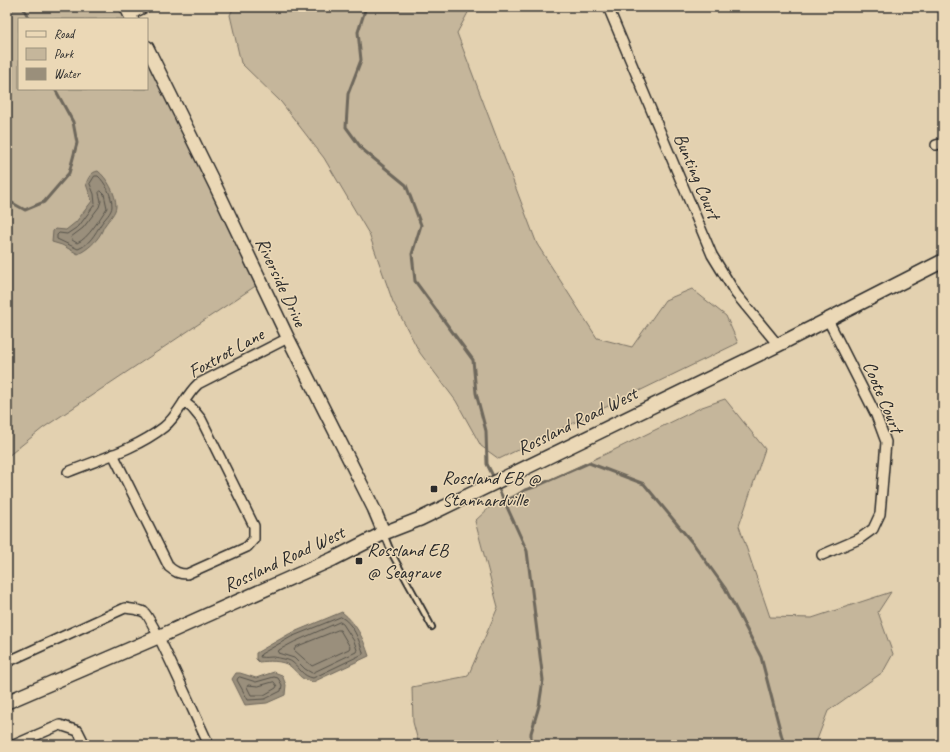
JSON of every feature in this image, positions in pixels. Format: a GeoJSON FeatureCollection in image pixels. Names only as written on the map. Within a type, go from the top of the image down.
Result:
{"type":"FeatureCollection","features":[{"type":"Feature","properties":{"kind":"main road","name":"Rossland Road West"},"geometry":{"type":"LineString","coordinates":[[7,702],[333,559],[384,533],[420,519],[778,345],[943,261]]}},
{"type":"Feature","properties":{"kind":"street"},"geometry":{"type":"LineString","coordinates":[[129,14],[146,7]]}},
{"type":"Feature","properties":{"kind":"street","name":"Bunting Court"},"geometry":{"type":"LineString","coordinates":[[608,7],[712,256],[736,294],[778,345]]}},
{"type":"Feature","properties":{"kind":"street","name":"Riverside Drive"},"geometry":{"type":"LineString","coordinates":[[148,50],[215,185],[288,338],[374,509],[384,533]]}},
{"type":"Feature","properties":{"kind":"street","name":"Coote Court"},"geometry":{"type":"LineString","coordinates":[[822,555],[859,539],[873,529],[880,514],[886,442],[876,415],[828,320]]}},
{"type":"Feature","properties":{"kind":"street","name":"Foxtrot Lane"},"geometry":{"type":"LineString","coordinates":[[112,454],[148,438],[165,427],[180,410],[190,392],[198,384],[288,338]]}},
{"type":"Feature","properties":{"kind":"street"},"geometry":{"type":"LineString","coordinates":[[68,472],[112,454],[169,567],[178,574],[187,574],[247,548],[254,539],[254,526],[201,419],[192,408],[184,402]]}},
{"type":"Feature","properties":{"kind":"street"},"geometry":{"type":"LineString","coordinates":[[7,662],[125,608],[144,612],[148,616],[209,745]]}},
{"type":"Feature","properties":{"kind":"street"},"geometry":{"type":"LineString","coordinates":[[14,745],[60,725],[78,731],[85,745]]}},
{"type":"Feature","properties":{"kind":"lane"},"geometry":{"type":"LineString","coordinates":[[384,533],[392,554],[432,627]]}},
{"type":"Feature","properties":{"kind":"green space"},"geometry":{"type":"Polygon","coordinates":[[[7,7],[119,7],[124,18],[18,18],[18,90],[148,90],[148,64],[260,283],[43,428],[7,457],[7,7]]]}},
{"type":"Feature","properties":{"kind":"green space"},"geometry":{"type":"Polygon","coordinates":[[[234,7],[471,7],[457,33],[537,244],[597,338],[632,347],[665,300],[692,289],[726,316],[738,343],[499,459],[481,446],[456,401],[420,353],[393,302],[369,234],[324,158],[281,102],[241,63],[230,15],[234,7]]]}},
{"type":"Feature","properties":{"kind":"green space"},"geometry":{"type":"Polygon","coordinates":[[[725,399],[765,449],[739,526],[770,617],[812,618],[891,592],[878,612],[893,654],[883,672],[828,711],[815,745],[419,745],[413,722],[412,687],[468,676],[498,607],[475,521],[491,506],[612,451],[702,407],[725,399]]]}},
{"type":"Feature","properties":{"kind":"water"},"geometry":{"type":"Polygon","coordinates":[[[98,171],[105,178],[113,191],[116,201],[116,209],[97,239],[88,248],[78,254],[62,245],[52,242],[53,231],[55,229],[66,230],[76,222],[92,201],[86,184],[90,176],[98,171]]]}},
{"type":"Feature","properties":{"kind":"water"},"geometry":{"type":"Polygon","coordinates":[[[342,612],[352,621],[359,632],[369,656],[313,682],[302,678],[287,664],[275,661],[259,662],[256,659],[256,653],[289,634],[342,612]]]}},
{"type":"Feature","properties":{"kind":"water"},"geometry":{"type":"Polygon","coordinates":[[[274,672],[282,675],[286,685],[285,695],[267,703],[245,705],[232,679],[236,673],[256,678],[274,672]]]}},
{"type":"Feature","properties":{"kind":"waterway"},"geometry":{"type":"LineString","coordinates":[[23,7],[28,18]]}},
{"type":"Feature","properties":{"kind":"waterway"},"geometry":{"type":"LineString","coordinates":[[366,7],[358,32],[361,60],[348,94],[346,127],[362,149],[406,185],[421,225],[412,254],[415,281],[473,360],[476,393],[486,431],[487,464],[494,478]]}},
{"type":"Feature","properties":{"kind":"waterway"},"geometry":{"type":"LineString","coordinates":[[7,200],[25,210],[44,202],[69,173],[77,143],[73,122],[56,90]]}},
{"type":"Feature","properties":{"kind":"waterway"},"geometry":{"type":"LineString","coordinates":[[506,502],[525,490],[589,463],[644,484],[695,546],[725,588],[761,657],[784,745]]}},
{"type":"Feature","properties":{"kind":"waterway"},"geometry":{"type":"LineString","coordinates":[[497,485],[527,551],[543,680],[539,706],[531,733],[531,745]]}},
{"type":"Feature","properties":{"kind":"place","name":"Rossland EB @ Stannardville"},"geometry":{"type":"Point","coordinates":[434,489]}},
{"type":"Feature","properties":{"kind":"place","name":"Rossland EB @ Seagrave"},"geometry":{"type":"Point","coordinates":[359,561]}}]}
